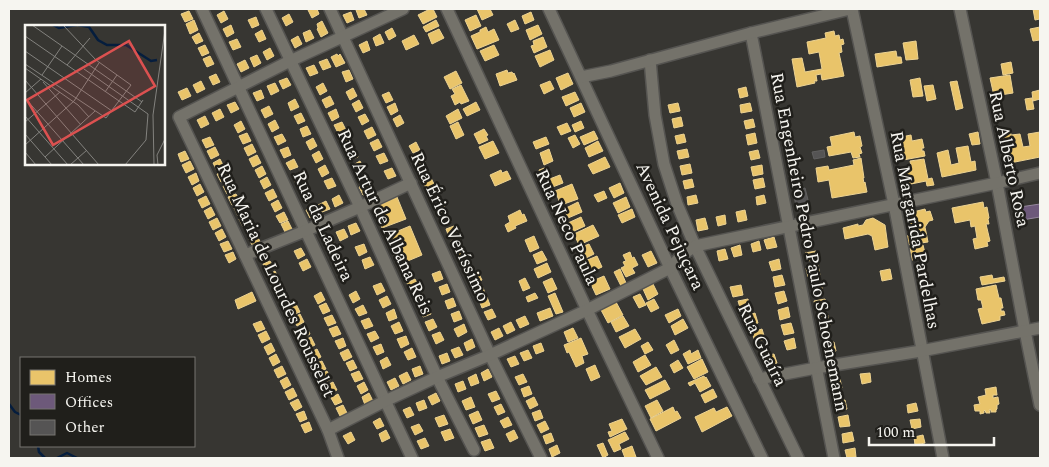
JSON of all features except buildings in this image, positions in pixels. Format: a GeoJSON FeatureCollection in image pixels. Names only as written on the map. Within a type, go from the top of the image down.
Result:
{"type":"FeatureCollection","features":[{"type":"Feature","properties":{"kind":"street","name":"Rua da Ladeira"},"geometry":{"type":"LineString","coordinates":[[202,9],[412,458]]}},
{"type":"Feature","properties":{"kind":"street","name":"Rua Artur de Albana Reis"},"geometry":{"type":"LineString","coordinates":[[266,9],[360,207],[437,377],[474,450]]}},
{"type":"Feature","properties":{"kind":"street","name":"Rua Érico Veríssimo"},"geometry":{"type":"LineString","coordinates":[[330,9],[490,355],[541,458]]}},
{"type":"Feature","properties":{"kind":"street"},"geometry":{"type":"LineString","coordinates":[[238,87],[403,9]]}},
{"type":"Feature","properties":{"kind":"street","name":"Rua Neco Paula"},"geometry":{"type":"LineString","coordinates":[[447,9],[658,458]]}},
{"type":"Feature","properties":{"kind":"street","name":"Avenida Pejuçara"},"geometry":{"type":"LineString","coordinates":[[549,9],[670,268],[762,458]]}},
{"type":"Feature","properties":{"kind":"street"},"geometry":{"type":"LineString","coordinates":[[581,77],[611,71],[751,33],[851,9]]}},
{"type":"Feature","properties":{"kind":"street","name":"Rua Margarida Pardelhas"},"geometry":{"type":"LineString","coordinates":[[851,9],[894,204],[943,458]]}},
{"type":"Feature","properties":{"kind":"street","name":"Rua Alberto Rosa"},"geometry":{"type":"LineString","coordinates":[[960,9],[997,183],[1040,404]]}},
{"type":"Feature","properties":{"kind":"street","name":"Rua Engenheiro Pedro Paulo Schoenemann"},"geometry":{"type":"LineString","coordinates":[[751,33],[834,458]]}},
{"type":"Feature","properties":{"kind":"street","name":"Rua Guaíra"},"geometry":{"type":"LineString","coordinates":[[650,60],[664,164],[677,204],[695,246],[798,458]]}},
{"type":"Feature","properties":{"kind":"street","name":"Rua Maria de Lourdes Rousselet"},"geometry":{"type":"LineString","coordinates":[[238,87],[179,117],[328,430],[338,458]]}},
{"type":"Feature","properties":{"kind":"street"},"geometry":{"type":"LineString","coordinates":[[328,430],[385,401],[587,310],[670,268],[682,255],[695,246],[1040,173]]}},
{"type":"Feature","properties":{"kind":"street"},"geometry":{"type":"LineString","coordinates":[[245,255],[360,207],[411,182]]}},
{"type":"Feature","properties":{"kind":"street"},"geometry":{"type":"LineString","coordinates":[[759,379],[1040,328]]}},
{"type":"Feature","properties":{"kind":"waterway"},"geometry":{"type":"LineString","coordinates":[[9,404],[15,412],[20,414]]}},
{"type":"Feature","properties":{"kind":"waterway"},"geometry":{"type":"LineString","coordinates":[[38,447],[39,452],[45,458]]}},
{"type":"Feature","properties":{"kind":"waterway"},"geometry":{"type":"LineString","coordinates":[[57,458],[67,453],[77,458]]}}]}
